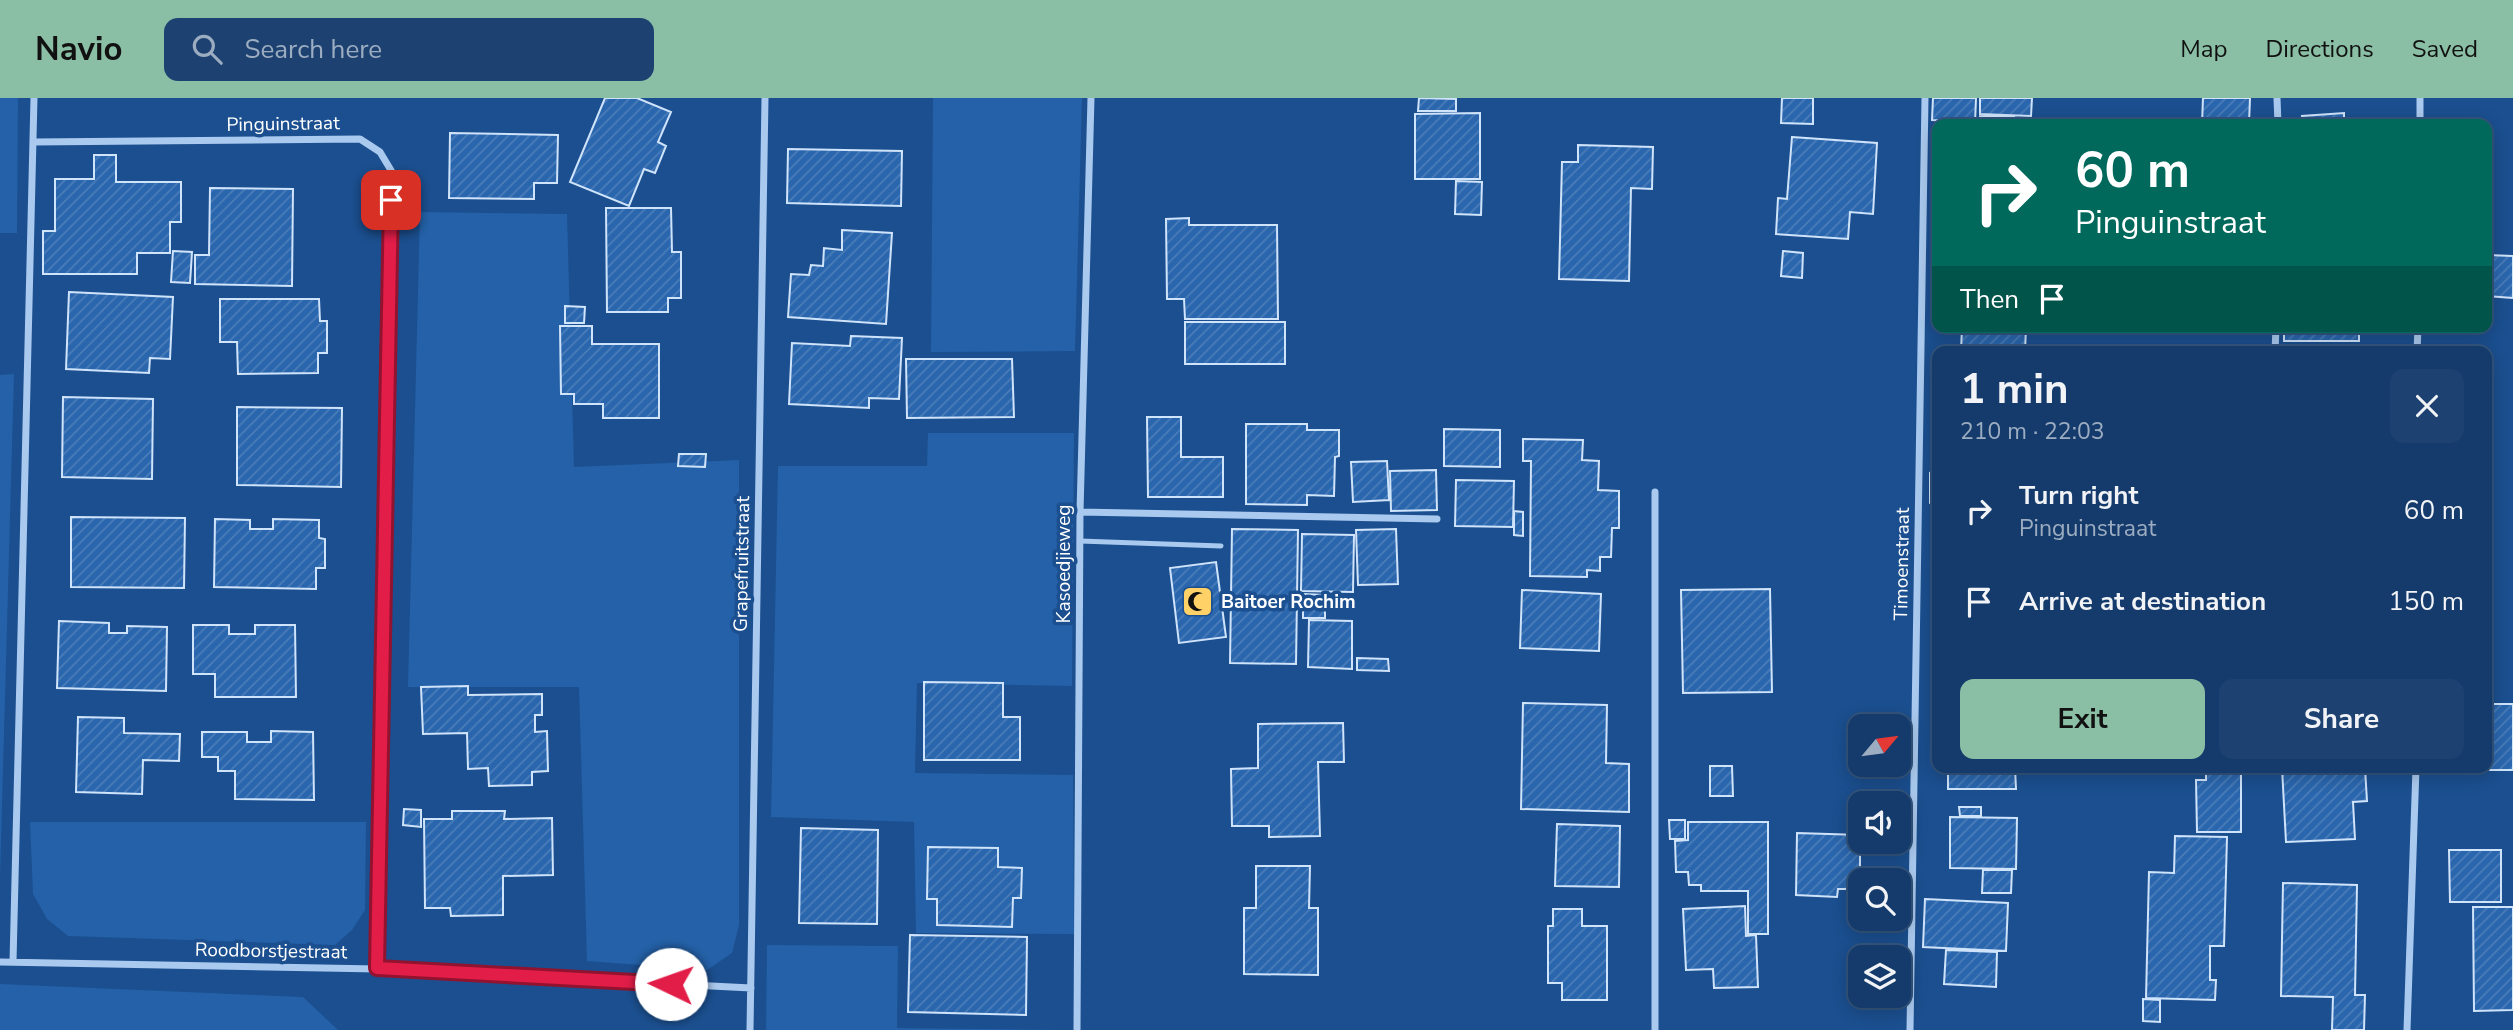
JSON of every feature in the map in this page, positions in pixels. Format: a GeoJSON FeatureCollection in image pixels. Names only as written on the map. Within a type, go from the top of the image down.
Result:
{"type":"FeatureCollection","features":[{"type":"Feature","properties":{"kind":"street"},"geometry":{"type":"LineString","coordinates":[[13,962],[34,98]]}},
{"type":"Feature","properties":{"kind":"street","name":"Grapefruitstraat"},"geometry":{"type":"LineString","coordinates":[[750,1030],[765,98]]}},
{"type":"Feature","properties":{"kind":"street","name":"Kasoedjieweg"},"geometry":{"type":"LineString","coordinates":[[1077,1030],[1080,512],[1091,98]]}},
{"type":"Feature","properties":{"kind":"street","name":"Timoenstraat"},"geometry":{"type":"LineString","coordinates":[[1910,1030],[1925,98]]}},
{"type":"Feature","properties":{"kind":"street"},"geometry":{"type":"LineString","coordinates":[[2277,98],[2278,119]]}},
{"type":"Feature","properties":{"kind":"street"},"geometry":{"type":"LineString","coordinates":[[2420,98],[2420,119]]}},
{"type":"Feature","properties":{"kind":"street","name":"Pinguinstraat"},"geometry":{"type":"LineString","coordinates":[[34,142],[360,139],[380,152],[392,172],[377,968]]}},
{"type":"Feature","properties":{"kind":"street"},"geometry":{"type":"LineString","coordinates":[[1654,492],[1655,1030]]}},
{"type":"Feature","properties":{"kind":"street"},"geometry":{"type":"LineString","coordinates":[[1080,512],[1437,519]]}},
{"type":"Feature","properties":{"kind":"street"},"geometry":{"type":"LineString","coordinates":[[2407,1030],[2416,773]]}},
{"type":"Feature","properties":{"kind":"street","name":"Roodborstjestraat"},"geometry":{"type":"LineString","coordinates":[[0,962],[377,968],[751,988]]}},
{"type":"Feature","properties":{"kind":"lane"},"geometry":{"type":"LineString","coordinates":[[1080,541],[1221,546]]}},
{"type":"Feature","properties":{"kind":"shaded area"},"geometry":{"type":"Polygon","coordinates":[[[0,98],[18,98],[17,233],[0,233],[0,98]]]}},
{"type":"Feature","properties":{"kind":"shaded area"},"geometry":{"type":"Polygon","coordinates":[[[933,98],[1082,98],[1075,351],[931,352],[933,98]]]}},
{"type":"Feature","properties":{"kind":"shaded area"},"geometry":{"type":"Polygon","coordinates":[[[420,212],[567,214],[574,467],[739,460],[739,925],[732,953],[707,970],[587,961],[579,687],[408,687],[420,212]]]}},
{"type":"Feature","properties":{"kind":"shaded area"},"geometry":{"type":"Polygon","coordinates":[[[14,374],[0,878],[0,375],[14,374]]]}},
{"type":"Feature","properties":{"kind":"shaded area"},"geometry":{"type":"Polygon","coordinates":[[[928,433],[1074,433],[1072,686],[917,683],[915,773],[1073,775],[1074,934],[916,933],[914,822],[771,817],[778,466],[927,466],[928,433]]]}},
{"type":"Feature","properties":{"kind":"shaded area"},"geometry":{"type":"Polygon","coordinates":[[[30,822],[366,822],[365,910],[352,930],[335,945],[68,936],[47,919],[33,894],[30,822]]]}},
{"type":"Feature","properties":{"kind":"shaded area"},"geometry":{"type":"Polygon","coordinates":[[[767,945],[898,946],[897,1028],[1068,1030],[766,1030],[767,945]]]}},
{"type":"Feature","properties":{"kind":"shaded area"},"geometry":{"type":"Polygon","coordinates":[[[0,984],[303,997],[338,1030],[0,1030],[0,984]]]}},
{"type":"Feature","properties":{"kind":"building"},"geometry":{"type":"Polygon","coordinates":[[[605,98],[637,98],[671,112],[658,142],[666,146],[655,173],[644,169],[629,206],[570,182],[605,98]]]}},
{"type":"Feature","properties":{"kind":"building"},"geometry":{"type":"Polygon","coordinates":[[[1419,98],[1456,99],[1456,111],[1418,111],[1419,98]]]}},
{"type":"Feature","properties":{"kind":"building"},"geometry":{"type":"Polygon","coordinates":[[[1782,98],[1813,98],[1813,124],[1781,123],[1782,98]]]}},
{"type":"Feature","properties":{"kind":"building"},"geometry":{"type":"Polygon","coordinates":[[[1933,98],[1976,98],[1975,119],[1932,119],[1933,98]]]}},
{"type":"Feature","properties":{"kind":"building"},"geometry":{"type":"Polygon","coordinates":[[[1980,98],[2032,98],[2031,116],[1980,114],[1980,98]]]}},
{"type":"Feature","properties":{"kind":"building"},"geometry":{"type":"Polygon","coordinates":[[[2203,98],[2250,98],[2249,119],[2202,119],[2203,98]]]}},
{"type":"Feature","properties":{"kind":"building"},"geometry":{"type":"Polygon","coordinates":[[[1480,113],[1480,179],[1415,179],[1415,114],[1480,113]]]}},
{"type":"Feature","properties":{"kind":"building"},"geometry":{"type":"Polygon","coordinates":[[[2344,113],[2344,119],[2302,119],[2302,116],[2344,113]]]}},
{"type":"Feature","properties":{"kind":"building"},"geometry":{"type":"Polygon","coordinates":[[[1980,116],[2014,117],[2014,119],[1980,119],[1980,116]]]}},
{"type":"Feature","properties":{"kind":"building"},"geometry":{"type":"Polygon","coordinates":[[[450,133],[558,135],[557,183],[534,183],[534,199],[449,198],[450,133]]]}},
{"type":"Feature","properties":{"kind":"building"},"geometry":{"type":"Polygon","coordinates":[[[1792,137],[1877,143],[1873,214],[1850,212],[1848,239],[1776,234],[1778,198],[1787,199],[1792,137]]]}},
{"type":"Feature","properties":{"kind":"building"},"geometry":{"type":"Polygon","coordinates":[[[1578,145],[1653,147],[1652,189],[1631,188],[1629,281],[1559,279],[1562,162],[1578,162],[1578,145]]]}},
{"type":"Feature","properties":{"kind":"building"},"geometry":{"type":"Polygon","coordinates":[[[788,149],[902,151],[901,206],[787,203],[788,149]]]}},
{"type":"Feature","properties":{"kind":"building"},"geometry":{"type":"Polygon","coordinates":[[[94,155],[116,155],[116,182],[181,182],[181,222],[170,222],[170,253],[137,253],[137,274],[43,274],[43,231],[55,231],[55,179],[94,179],[94,155]]]}},
{"type":"Feature","properties":{"kind":"building"},"geometry":{"type":"Polygon","coordinates":[[[1456,181],[1482,182],[1481,215],[1455,214],[1456,181]]]}},
{"type":"Feature","properties":{"kind":"building"},"geometry":{"type":"Polygon","coordinates":[[[210,188],[293,189],[292,286],[195,284],[195,255],[209,255],[210,188]]]}},
{"type":"Feature","properties":{"kind":"building"},"geometry":{"type":"Polygon","coordinates":[[[606,208],[671,208],[672,252],[681,252],[681,298],[668,298],[668,312],[607,312],[606,208]]]}},
{"type":"Feature","properties":{"kind":"building"},"geometry":{"type":"Polygon","coordinates":[[[1189,218],[1189,225],[1277,225],[1278,319],[1185,319],[1184,299],[1167,299],[1166,219],[1189,218]]]}},
{"type":"Feature","properties":{"kind":"building"},"geometry":{"type":"Polygon","coordinates":[[[842,230],[892,233],[886,324],[788,317],[791,274],[809,275],[811,265],[823,266],[824,248],[842,250],[842,230]]]}},
{"type":"Feature","properties":{"kind":"building"},"geometry":{"type":"Polygon","coordinates":[[[173,251],[192,252],[190,283],[171,282],[173,251]]]}},
{"type":"Feature","properties":{"kind":"building"},"geometry":{"type":"Polygon","coordinates":[[[1783,251],[1803,253],[1802,278],[1781,276],[1783,251]]]}},
{"type":"Feature","properties":{"kind":"building"},"geometry":{"type":"Polygon","coordinates":[[[2492,255],[2513,256],[2513,298],[2492,296],[2492,255]]]}},
{"type":"Feature","properties":{"kind":"building"},"geometry":{"type":"Polygon","coordinates":[[[69,292],[173,297],[170,359],[150,358],[149,373],[66,369],[69,292]]]}},
{"type":"Feature","properties":{"kind":"building"},"geometry":{"type":"Polygon","coordinates":[[[220,299],[319,299],[320,321],[327,321],[327,353],[318,353],[318,373],[238,374],[237,342],[220,342],[220,299]]]}},
{"type":"Feature","properties":{"kind":"building"},"geometry":{"type":"Polygon","coordinates":[[[565,306],[585,307],[584,323],[565,323],[565,306]]]}},
{"type":"Feature","properties":{"kind":"building"},"geometry":{"type":"Polygon","coordinates":[[[1185,322],[1285,322],[1285,364],[1185,364],[1185,322]]]}},
{"type":"Feature","properties":{"kind":"building"},"geometry":{"type":"Polygon","coordinates":[[[560,326],[592,326],[592,344],[659,344],[659,418],[603,418],[603,404],[574,404],[574,394],[561,394],[560,326]]]}},
{"type":"Feature","properties":{"kind":"building"},"geometry":{"type":"Polygon","coordinates":[[[1962,333],[2026,333],[2025,346],[1961,346],[1962,333]]]}},
{"type":"Feature","properties":{"kind":"building"},"geometry":{"type":"Polygon","coordinates":[[[2284,333],[2359,333],[2359,341],[2284,341],[2284,333]]]}},
{"type":"Feature","properties":{"kind":"building"},"geometry":{"type":"Polygon","coordinates":[[[851,336],[902,338],[899,399],[869,398],[869,408],[789,404],[792,343],[850,346],[851,336]]]}},
{"type":"Feature","properties":{"kind":"building"},"geometry":{"type":"Polygon","coordinates":[[[906,359],[1012,359],[1014,417],[907,418],[906,359]]]}},
{"type":"Feature","properties":{"kind":"building"},"geometry":{"type":"Polygon","coordinates":[[[63,397],[153,399],[152,479],[62,477],[63,397]]]}},
{"type":"Feature","properties":{"kind":"building"},"geometry":{"type":"Polygon","coordinates":[[[237,407],[342,408],[341,487],[237,485],[237,407]]]}},
{"type":"Feature","properties":{"kind":"building"},"geometry":{"type":"Polygon","coordinates":[[[1147,417],[1181,417],[1181,457],[1223,457],[1223,497],[1148,497],[1147,417]]]}},
{"type":"Feature","properties":{"kind":"building"},"geometry":{"type":"Polygon","coordinates":[[[1246,424],[1307,424],[1307,430],[1339,430],[1334,496],[1307,495],[1307,505],[1246,504],[1246,424]]]}},
{"type":"Feature","properties":{"kind":"building"},"geometry":{"type":"Polygon","coordinates":[[[1444,429],[1500,430],[1500,467],[1444,466],[1444,429]]]}},
{"type":"Feature","properties":{"kind":"building"},"geometry":{"type":"Polygon","coordinates":[[[1523,439],[1583,440],[1582,460],[1599,461],[1598,490],[1619,491],[1619,528],[1612,528],[1611,557],[1600,557],[1600,571],[1587,570],[1587,577],[1530,576],[1531,461],[1523,461],[1523,439]]]}},
{"type":"Feature","properties":{"kind":"building"},"geometry":{"type":"Polygon","coordinates":[[[679,454],[706,454],[705,467],[678,466],[679,454]]]}},
{"type":"Feature","properties":{"kind":"building"},"geometry":{"type":"Polygon","coordinates":[[[1387,461],[1389,500],[1353,502],[1351,462],[1387,461]]]}},
{"type":"Feature","properties":{"kind":"building"},"geometry":{"type":"Polygon","coordinates":[[[1436,470],[1437,510],[1391,511],[1390,471],[1436,470]]]}},
{"type":"Feature","properties":{"kind":"building"},"geometry":{"type":"Polygon","coordinates":[[[1930,473],[1932,503],[1930,503],[1930,473]]]}},
{"type":"Feature","properties":{"kind":"building"},"geometry":{"type":"Polygon","coordinates":[[[1456,480],[1514,481],[1513,527],[1455,526],[1456,480]]]}},
{"type":"Feature","properties":{"kind":"building"},"geometry":{"type":"Polygon","coordinates":[[[1514,511],[1523,512],[1523,536],[1514,535],[1514,511]]]}},
{"type":"Feature","properties":{"kind":"building"},"geometry":{"type":"Polygon","coordinates":[[[71,517],[185,518],[184,588],[71,587],[71,517]]]}},
{"type":"Feature","properties":{"kind":"building"},"geometry":{"type":"Polygon","coordinates":[[[215,519],[250,520],[250,529],[273,529],[273,519],[319,520],[319,538],[325,539],[325,568],[316,568],[316,589],[214,587],[215,519]]]}},
{"type":"Feature","properties":{"kind":"building"},"geometry":{"type":"Polygon","coordinates":[[[1232,529],[1298,530],[1296,664],[1230,663],[1232,529]]]}},
{"type":"Feature","properties":{"kind":"building"},"geometry":{"type":"Polygon","coordinates":[[[1396,529],[1398,584],[1358,585],[1356,530],[1396,529]]]}},
{"type":"Feature","properties":{"kind":"building"},"geometry":{"type":"Polygon","coordinates":[[[1302,534],[1354,535],[1353,592],[1301,591],[1302,534]]]}},
{"type":"Feature","properties":{"kind":"building","name":"Baitoer Rochim"},"geometry":{"type":"Polygon","coordinates":[[[1216,562],[1226,637],[1179,643],[1170,568],[1216,562]]]}},
{"type":"Feature","properties":{"kind":"building"},"geometry":{"type":"Polygon","coordinates":[[[1770,589],[1772,692],[1683,693],[1681,590],[1770,589]]]}},
{"type":"Feature","properties":{"kind":"building"},"geometry":{"type":"Polygon","coordinates":[[[1522,590],[1601,594],[1599,651],[1520,648],[1522,590]]]}},
{"type":"Feature","properties":{"kind":"building"},"geometry":{"type":"Polygon","coordinates":[[[1303,594],[1325,595],[1325,618],[1303,618],[1303,594]]]}},
{"type":"Feature","properties":{"kind":"building"},"geometry":{"type":"Polygon","coordinates":[[[1309,620],[1352,621],[1352,669],[1308,667],[1309,620]]]}},
{"type":"Feature","properties":{"kind":"building"},"geometry":{"type":"Polygon","coordinates":[[[59,621],[109,623],[109,633],[127,633],[127,626],[167,627],[166,691],[57,688],[59,621]]]}},
{"type":"Feature","properties":{"kind":"building"},"geometry":{"type":"Polygon","coordinates":[[[193,625],[229,625],[229,634],[255,634],[255,625],[295,625],[296,697],[215,697],[215,674],[193,674],[193,625]]]}},
{"type":"Feature","properties":{"kind":"building"},"geometry":{"type":"Polygon","coordinates":[[[1357,658],[1388,659],[1389,671],[1357,670],[1357,658]]]}},
{"type":"Feature","properties":{"kind":"building"},"geometry":{"type":"Polygon","coordinates":[[[924,682],[1003,683],[1003,717],[1020,717],[1020,760],[924,760],[924,682]]]}},
{"type":"Feature","properties":{"kind":"building"},"geometry":{"type":"Polygon","coordinates":[[[468,686],[468,695],[542,694],[542,715],[535,715],[535,732],[547,731],[548,771],[532,772],[532,785],[489,786],[488,768],[468,769],[467,733],[423,734],[421,687],[468,686]]]}},
{"type":"Feature","properties":{"kind":"building"},"geometry":{"type":"Polygon","coordinates":[[[1523,703],[1607,705],[1606,763],[1629,764],[1629,812],[1521,809],[1523,703]]]}},
{"type":"Feature","properties":{"kind":"building"},"geometry":{"type":"Polygon","coordinates":[[[2492,704],[2513,704],[2513,770],[2492,770],[2492,704]]]}},
{"type":"Feature","properties":{"kind":"building"},"geometry":{"type":"Polygon","coordinates":[[[78,717],[124,718],[124,733],[180,734],[179,761],[143,760],[142,794],[76,792],[78,717]]]}},
{"type":"Feature","properties":{"kind":"building"},"geometry":{"type":"Polygon","coordinates":[[[1343,723],[1344,762],[1318,762],[1320,836],[1269,837],[1269,826],[1232,826],[1231,769],[1258,768],[1258,724],[1343,723]]]}},
{"type":"Feature","properties":{"kind":"building"},"geometry":{"type":"Polygon","coordinates":[[[271,731],[313,732],[314,800],[235,799],[235,771],[218,771],[218,757],[202,757],[202,732],[247,732],[247,742],[271,742],[271,731]]]}},
{"type":"Feature","properties":{"kind":"building"},"geometry":{"type":"Polygon","coordinates":[[[1710,766],[1732,766],[1733,796],[1710,796],[1710,766]]]}},
{"type":"Feature","properties":{"kind":"building"},"geometry":{"type":"Polygon","coordinates":[[[1948,773],[2015,773],[2016,789],[1948,789],[1948,773]]]}},
{"type":"Feature","properties":{"kind":"building"},"geometry":{"type":"Polygon","coordinates":[[[2206,773],[2241,773],[2241,832],[2197,832],[2196,780],[2206,780],[2206,773]]]}},
{"type":"Feature","properties":{"kind":"building"},"geometry":{"type":"Polygon","coordinates":[[[2282,773],[2365,773],[2367,801],[2353,802],[2355,839],[2286,842],[2282,773]]]}},
{"type":"Feature","properties":{"kind":"building"},"geometry":{"type":"Polygon","coordinates":[[[1959,807],[1981,807],[1981,816],[1960,816],[1959,807]]]}},
{"type":"Feature","properties":{"kind":"building"},"geometry":{"type":"Polygon","coordinates":[[[404,809],[421,810],[421,827],[403,825],[404,809]]]}},
{"type":"Feature","properties":{"kind":"building"},"geometry":{"type":"Polygon","coordinates":[[[452,811],[505,811],[504,819],[552,818],[553,875],[503,876],[503,915],[451,916],[450,908],[425,908],[424,819],[452,819],[452,811]]]}},
{"type":"Feature","properties":{"kind":"building"},"geometry":{"type":"Polygon","coordinates":[[[1950,817],[2017,818],[2016,869],[1950,868],[1950,817]]]}},
{"type":"Feature","properties":{"kind":"building"},"geometry":{"type":"Polygon","coordinates":[[[1669,820],[1685,820],[1685,839],[1670,839],[1669,820]]]}},
{"type":"Feature","properties":{"kind":"building"},"geometry":{"type":"Polygon","coordinates":[[[1688,822],[1768,822],[1768,934],[1748,934],[1748,891],[1701,891],[1701,885],[1689,885],[1688,872],[1676,872],[1675,841],[1688,840],[1688,822]]]}},
{"type":"Feature","properties":{"kind":"building"},"geometry":{"type":"Polygon","coordinates":[[[1557,824],[1620,826],[1619,887],[1555,886],[1557,824]]]}},
{"type":"Feature","properties":{"kind":"building"},"geometry":{"type":"Polygon","coordinates":[[[801,828],[878,830],[877,924],[799,923],[801,828]]]}},
{"type":"Feature","properties":{"kind":"building"},"geometry":{"type":"Polygon","coordinates":[[[1797,833],[1848,835],[1848,854],[1860,854],[1860,868],[1848,868],[1848,889],[1838,889],[1837,897],[1796,895],[1797,833]]]}},
{"type":"Feature","properties":{"kind":"building"},"geometry":{"type":"Polygon","coordinates":[[[2175,836],[2227,837],[2224,946],[2210,946],[2210,980],[2216,980],[2215,1000],[2146,998],[2149,872],[2174,873],[2175,836]]]}},
{"type":"Feature","properties":{"kind":"building"},"geometry":{"type":"Polygon","coordinates":[[[928,847],[998,848],[998,867],[1022,868],[1021,898],[1013,898],[1012,927],[937,925],[937,899],[927,899],[928,847]]]}},
{"type":"Feature","properties":{"kind":"building"},"geometry":{"type":"Polygon","coordinates":[[[2449,850],[2501,850],[2501,902],[2450,902],[2449,850]]]}},
{"type":"Feature","properties":{"kind":"building"},"geometry":{"type":"Polygon","coordinates":[[[1256,866],[1310,866],[1309,908],[1318,908],[1318,975],[1244,974],[1244,908],[1256,908],[1256,866]]]}},
{"type":"Feature","properties":{"kind":"building"},"geometry":{"type":"Polygon","coordinates":[[[1983,870],[2012,870],[2011,893],[1982,893],[1983,870]]]}},
{"type":"Feature","properties":{"kind":"building"},"geometry":{"type":"Polygon","coordinates":[[[2283,883],[2357,885],[2355,995],[2365,995],[2364,1030],[2332,1030],[2333,997],[2281,996],[2283,883]]]}},
{"type":"Feature","properties":{"kind":"building"},"geometry":{"type":"Polygon","coordinates":[[[1925,899],[2008,903],[2006,951],[1923,947],[1925,899]]]}},
{"type":"Feature","properties":{"kind":"building"},"geometry":{"type":"Polygon","coordinates":[[[1745,906],[1746,936],[1756,935],[1758,987],[1714,988],[1713,969],[1686,970],[1683,909],[1745,906]]]}},
{"type":"Feature","properties":{"kind":"building"},"geometry":{"type":"Polygon","coordinates":[[[2473,907],[2513,907],[2513,1010],[2474,1011],[2473,907]]]}},
{"type":"Feature","properties":{"kind":"building"},"geometry":{"type":"Polygon","coordinates":[[[1553,909],[1582,909],[1582,926],[1607,926],[1607,1000],[1562,1000],[1562,983],[1548,983],[1548,926],[1553,926],[1553,909]]]}},
{"type":"Feature","properties":{"kind":"building"},"geometry":{"type":"Polygon","coordinates":[[[910,935],[1027,937],[1026,1015],[908,1012],[910,935]]]}},
{"type":"Feature","properties":{"kind":"building"},"geometry":{"type":"Polygon","coordinates":[[[1946,950],[1997,952],[1996,987],[1944,984],[1946,950]]]}},
{"type":"Feature","properties":{"kind":"building"},"geometry":{"type":"Polygon","coordinates":[[[2143,999],[2160,1000],[2160,1022],[2143,1021],[2143,999]]]}},
{"type":"Feature","properties":{"kind":"place","name":"Baitoer Rochim"},"geometry":{"type":"Point","coordinates":[1198,602]}},
{"type":"Feature","properties":{"kind":"route"},"geometry":{"type":"LineString","coordinates":[[391,200],[377,968],[671,984]]}}]}
